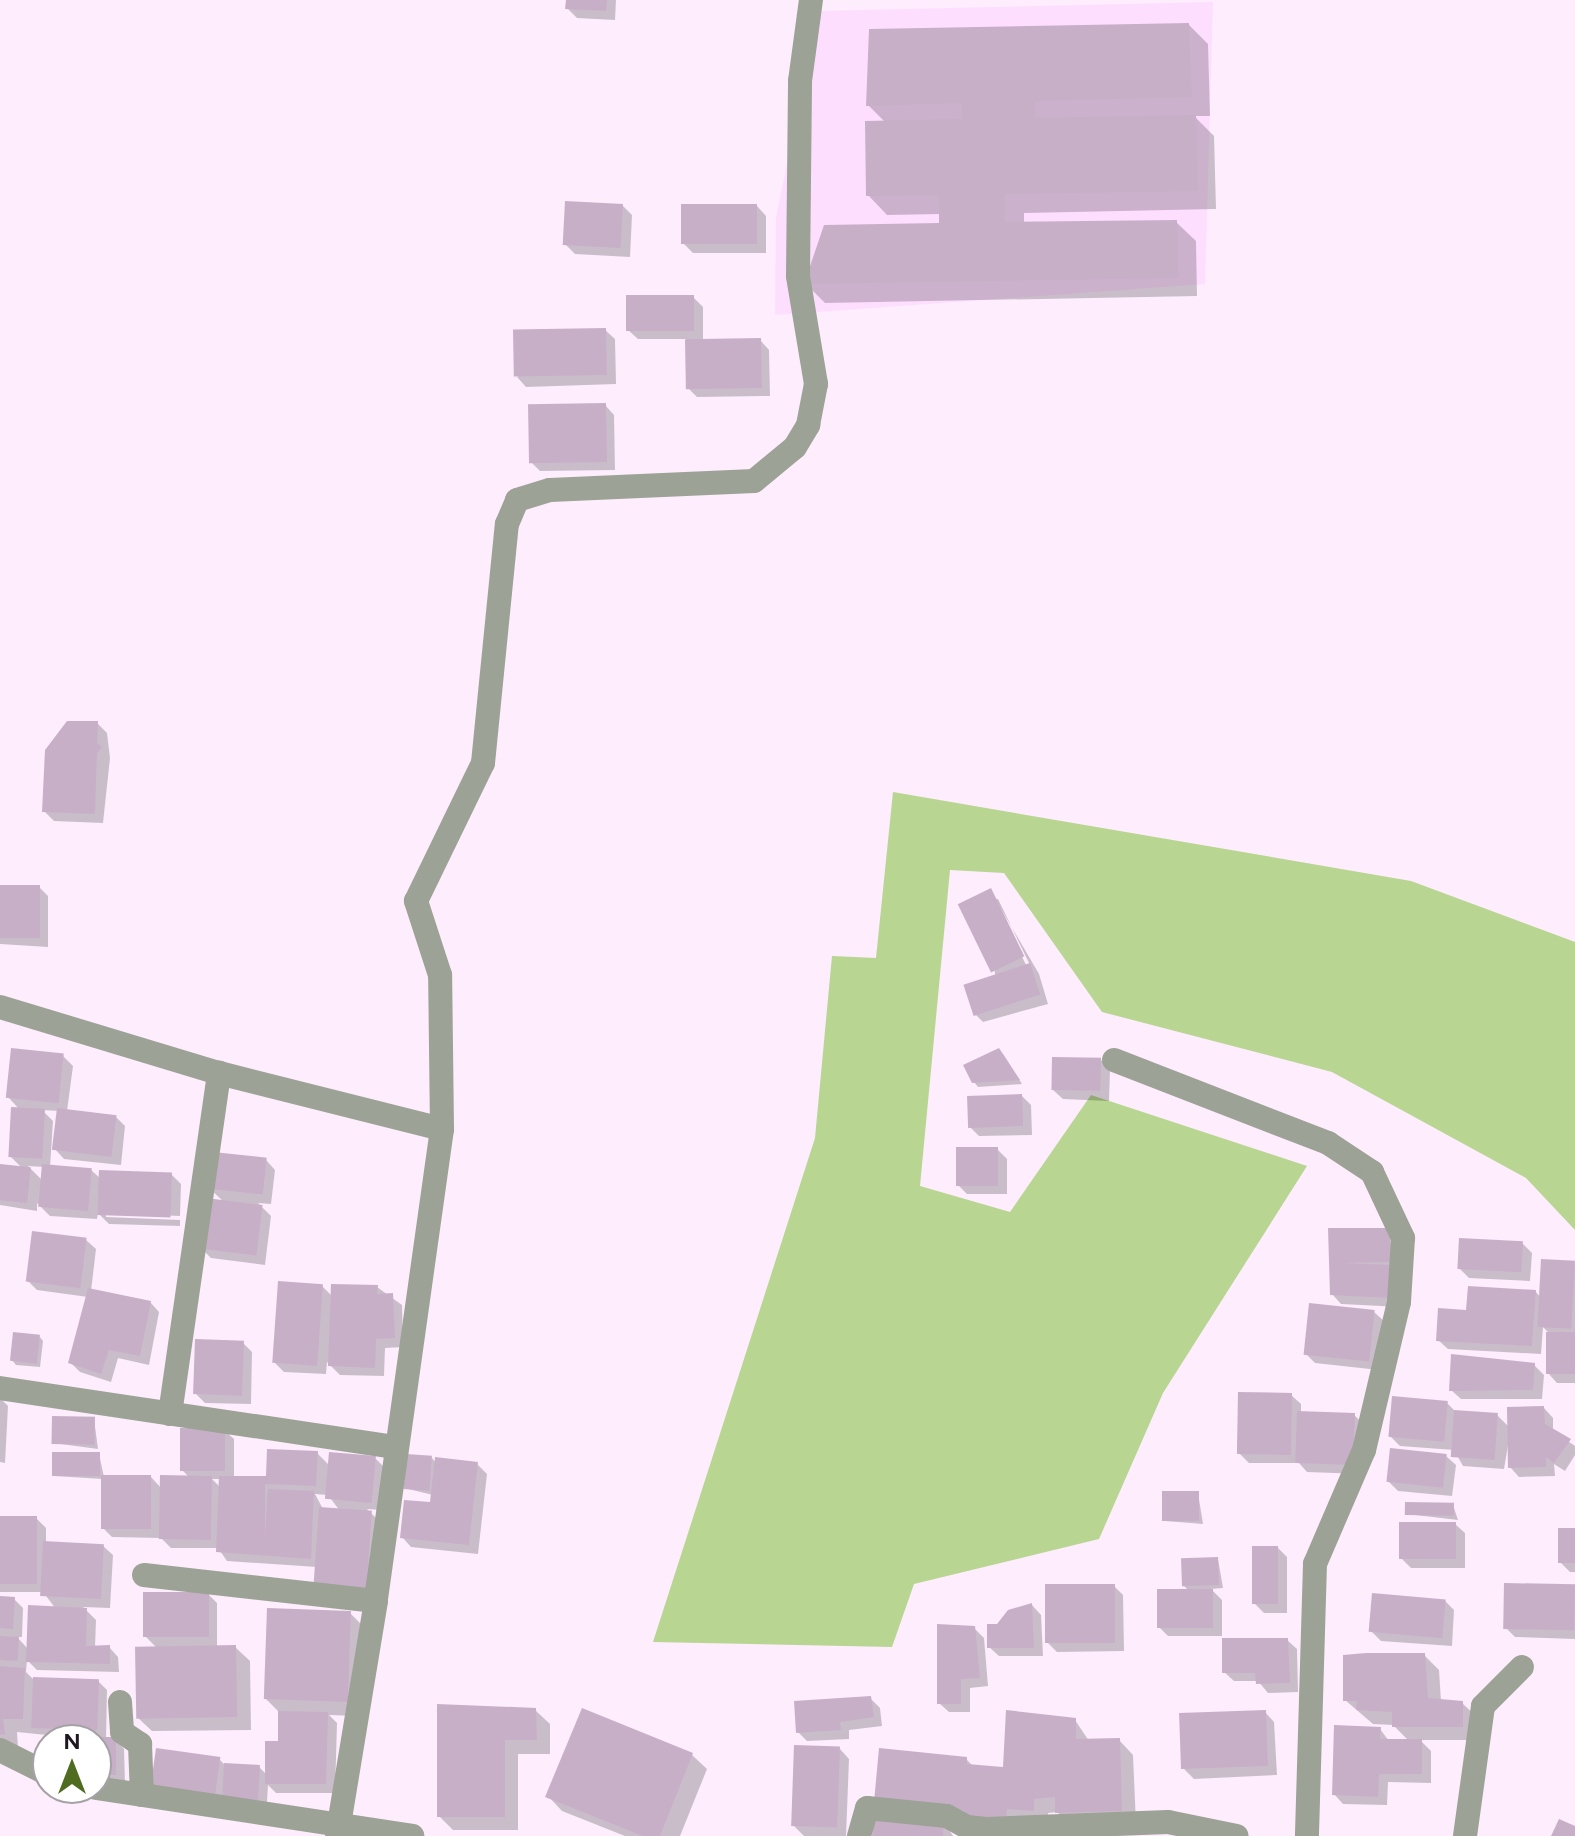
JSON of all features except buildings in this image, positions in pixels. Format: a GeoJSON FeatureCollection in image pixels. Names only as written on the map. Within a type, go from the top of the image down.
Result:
{"type":"FeatureCollection","features":[{"type":"Feature","properties":{"kind":"street"},"geometry":{"type":"LineString","coordinates":[[338,1831],[376,1601],[394,1447],[442,1129],[440,975],[416,901],[483,763],[507,524],[517,500],[550,490],[754,481],[795,447],[808,425],[816,384],[798,261],[800,81],[811,0]]}},
{"type":"Feature","properties":{"kind":"street"},"geometry":{"type":"LineString","coordinates":[[0,1007],[219,1073],[442,1129]]}},
{"type":"Feature","properties":{"kind":"street"},"geometry":{"type":"LineString","coordinates":[[1114,1060],[1328,1143],[1372,1172],[1403,1238],[1399,1302],[1364,1450],[1315,1564],[1307,1836]]}},
{"type":"Feature","properties":{"kind":"street"},"geometry":{"type":"LineString","coordinates":[[170,1414],[219,1073]]}},
{"type":"Feature","properties":{"kind":"street"},"geometry":{"type":"LineString","coordinates":[[0,1388],[394,1447]]}},
{"type":"Feature","properties":{"kind":"street"},"geometry":{"type":"LineString","coordinates":[[144,1575],[376,1601]]}},
{"type":"Feature","properties":{"kind":"street"},"geometry":{"type":"LineString","coordinates":[[1465,1836],[1483,1706],[1522,1667]]}},
{"type":"Feature","properties":{"kind":"street"},"geometry":{"type":"LineString","coordinates":[[120,1702],[122,1732],[140,1744],[142,1795]]}},
{"type":"Feature","properties":{"kind":"street"},"geometry":{"type":"LineString","coordinates":[[0,1750],[32,1766]]}},
{"type":"Feature","properties":{"kind":"street"},"geometry":{"type":"LineString","coordinates":[[112,1790],[338,1831],[412,1836]]}},
{"type":"Feature","properties":{"kind":"street"},"geometry":{"type":"LineString","coordinates":[[859,1836],[867,1808],[947,1816],[986,1829],[1168,1822],[1237,1836]]}},
{"type":"Feature","properties":{"kind":"shaded area"},"geometry":{"type":"Polygon","coordinates":[[[1213,2],[1205,284],[775,315],[776,217],[819,11],[1213,2]]]}},
{"type":"Feature","properties":{"kind":"green space"},"geometry":{"type":"Polygon","coordinates":[[[893,792],[1411,881],[1575,942],[1575,1230],[1526,1178],[1332,1072],[1102,1012],[1004,873],[950,870],[920,1186],[1010,1212],[1091,1095],[1307,1166],[1163,1393],[1099,1539],[914,1584],[892,1647],[653,1642],[815,1138],[832,956],[876,958],[893,792]]]}}]}
